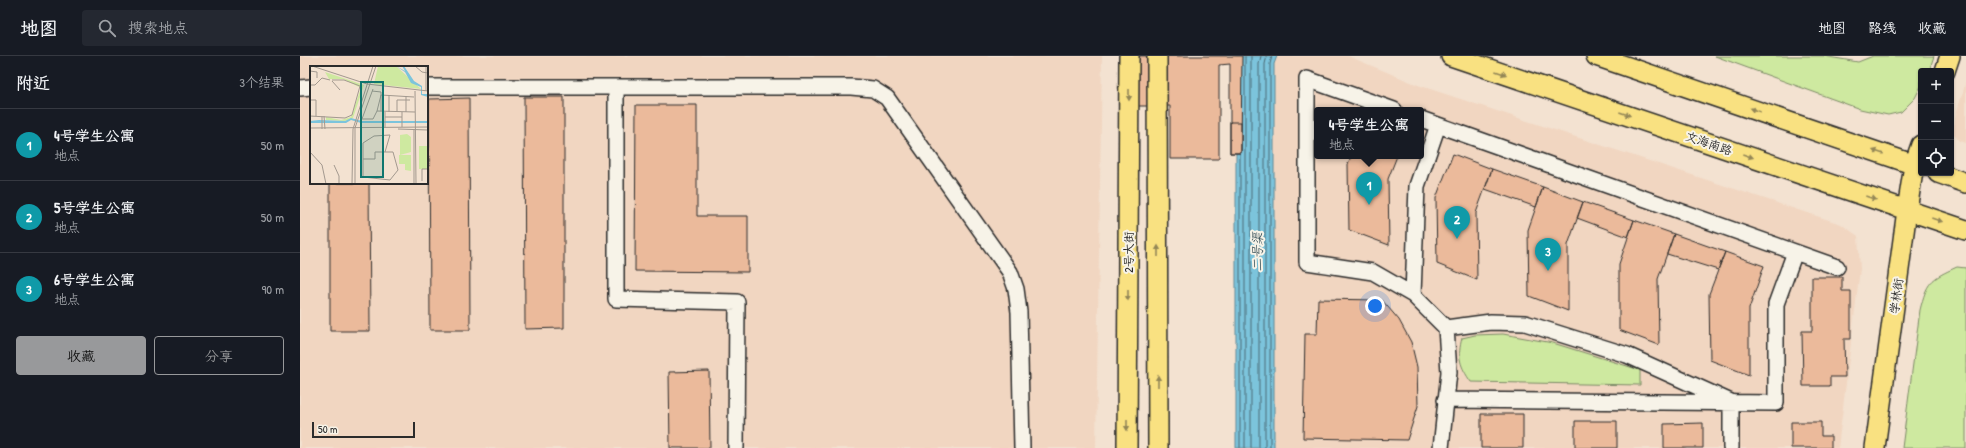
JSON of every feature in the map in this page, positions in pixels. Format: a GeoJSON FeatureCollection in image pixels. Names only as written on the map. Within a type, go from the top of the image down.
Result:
{"type":"FeatureCollection","features":[{"type":"Feature","properties":{"kind":"main road","name":"2号大街"},"geometry":{"type":"LineString","coordinates":[[1127,448],[1129,56]]}},
{"type":"Feature","properties":{"kind":"main road"},"geometry":{"type":"LineString","coordinates":[[1157,56],[1158,448]]}},
{"type":"Feature","properties":{"kind":"main road","name":"文海南路"},"geometry":{"type":"LineString","coordinates":[[1451,56],[1966,230]]}},
{"type":"Feature","properties":{"kind":"main road"},"geometry":{"type":"LineString","coordinates":[[1596,56],[1918,166]]}},
{"type":"Feature","properties":{"kind":"main road"},"geometry":{"type":"LineString","coordinates":[[1946,68],[1950,56]]}},
{"type":"Feature","properties":{"kind":"main road","name":"学林街"},"geometry":{"type":"LineString","coordinates":[[1875,448],[1907,210],[1918,166]]}},
{"type":"Feature","properties":{"kind":"main road"},"geometry":{"type":"LineString","coordinates":[[1946,176],[1966,183]]}},
{"type":"Feature","properties":{"kind":"street"},"geometry":{"type":"LineString","coordinates":[[1386,107],[1308,79],[1308,262],[1373,272],[1413,295],[1446,328],[1449,372],[1441,448]]}},
{"type":"Feature","properties":{"kind":"street"},"geometry":{"type":"LineString","coordinates":[[300,88],[310,87]]}},
{"type":"Feature","properties":{"kind":"street"},"geometry":{"type":"LineString","coordinates":[[428,87],[851,87],[873,89],[888,98],[1010,272],[1012,277],[1016,289],[1020,312],[1022,448]]}},
{"type":"Feature","properties":{"kind":"street"},"geometry":{"type":"LineString","coordinates":[[616,88],[616,299],[737,302],[736,448]]}},
{"type":"Feature","properties":{"kind":"street"},"geometry":{"type":"LineString","coordinates":[[1424,120],[1837,267]]}},
{"type":"Feature","properties":{"kind":"street"},"geometry":{"type":"LineString","coordinates":[[1413,295],[1416,186],[1438,125]]}},
{"type":"Feature","properties":{"kind":"street"},"geometry":{"type":"LineString","coordinates":[[1445,400],[1776,403],[1776,304],[1795,252]]}},
{"type":"Feature","properties":{"kind":"street"},"geometry":{"type":"LineString","coordinates":[[1446,328],[1491,322],[1525,323],[1627,355],[1731,402]]}},
{"type":"Feature","properties":{"kind":"street"},"geometry":{"type":"LineString","coordinates":[[1731,402],[1731,448]]}},
{"type":"Feature","properties":{"kind":"shaded area"},"geometry":{"type":"Polygon","coordinates":[[[300,56],[1102,56],[1096,448],[300,448],[300,56]]]}},
{"type":"Feature","properties":{"kind":"shaded area"},"geometry":{"type":"Polygon","coordinates":[[[1277,56],[1348,56],[1418,85],[1841,224],[1858,236],[1860,269],[1838,448],[1274,448],[1274,64],[1277,56]]]}},
{"type":"Feature","properties":{"kind":"shaded area"},"geometry":{"type":"Polygon","coordinates":[[[1966,82],[1966,143],[1959,141],[1954,134],[1956,114],[1966,82]]]}},
{"type":"Feature","properties":{"kind":"green space"},"geometry":{"type":"Polygon","coordinates":[[[1715,56],[1823,56],[1858,62],[1873,56],[1934,56],[1930,68],[1918,68],[1918,92],[1915,98],[1901,112],[1888,115],[1860,109],[1715,56]]]}},
{"type":"Feature","properties":{"kind":"green space"},"geometry":{"type":"Polygon","coordinates":[[[1957,267],[1966,268],[1966,448],[1902,448],[1922,301],[1928,287],[1935,278],[1957,267]]]}},
{"type":"Feature","properties":{"kind":"green space"},"geometry":{"type":"Polygon","coordinates":[[[1503,334],[1553,343],[1640,370],[1640,385],[1471,382],[1460,361],[1460,345],[1462,338],[1475,335],[1503,334]]]}},
{"type":"Feature","properties":{"kind":"water","name":"二号渠"},"geometry":{"type":"Polygon","coordinates":[[[1236,56],[1277,56],[1274,64],[1274,448],[1236,448],[1236,56]]]}},
{"type":"Feature","properties":{"kind":"building"},"geometry":{"type":"Polygon","coordinates":[[[1123,56],[1242,56],[1241,153],[1230,153],[1230,64],[1219,65],[1219,159],[1170,159],[1170,106],[1123,106],[1123,56]]]}},
{"type":"Feature","properties":{"kind":"building"},"geometry":{"type":"Polygon","coordinates":[[[524,97],[564,97],[564,328],[525,329],[524,97]]]}},
{"type":"Feature","properties":{"kind":"building"},"geometry":{"type":"Polygon","coordinates":[[[469,98],[470,330],[430,330],[429,99],[469,98]]]}},
{"type":"Feature","properties":{"kind":"building"},"geometry":{"type":"Polygon","coordinates":[[[636,105],[697,105],[697,216],[748,216],[748,272],[635,271],[636,105]]]}},
{"type":"Feature","properties":{"kind":"building"},"geometry":{"type":"Polygon","coordinates":[[[1230,122],[1241,122],[1241,153],[1230,153],[1230,122]]]}},
{"type":"Feature","properties":{"kind":"building"},"geometry":{"type":"Polygon","coordinates":[[[1453,154],[1492,169],[1476,213],[1477,280],[1437,264],[1436,198],[1453,154]]]}},
{"type":"Feature","properties":{"kind":"building"},"geometry":{"type":"Polygon","coordinates":[[[1350,159],[1396,159],[1388,179],[1389,245],[1349,230],[1348,164],[1350,159]]]}},
{"type":"Feature","properties":{"kind":"building"},"geometry":{"type":"Polygon","coordinates":[[[1492,169],[1543,187],[1536,207],[1485,189],[1492,169]]]}},
{"type":"Feature","properties":{"kind":"building"},"geometry":{"type":"Polygon","coordinates":[[[330,184],[369,184],[370,331],[330,331],[330,184]]]}},
{"type":"Feature","properties":{"kind":"building"},"geometry":{"type":"Polygon","coordinates":[[[1543,187],[1583,202],[1568,245],[1568,311],[1529,296],[1528,230],[1543,187]]]}},
{"type":"Feature","properties":{"kind":"building"},"geometry":{"type":"Polygon","coordinates":[[[1583,202],[1634,220],[1628,237],[1577,218],[1583,202]]]}},
{"type":"Feature","properties":{"kind":"building"},"geometry":{"type":"Polygon","coordinates":[[[1634,220],[1674,234],[1658,279],[1659,345],[1619,330],[1619,264],[1634,220]]]}},
{"type":"Feature","properties":{"kind":"building"},"geometry":{"type":"Polygon","coordinates":[[[1674,234],[1725,252],[1718,270],[1667,254],[1674,234]]]}},
{"type":"Feature","properties":{"kind":"building"},"geometry":{"type":"Polygon","coordinates":[[[1725,252],[1764,266],[1749,309],[1749,375],[1710,360],[1709,294],[1725,252]]]}},
{"type":"Feature","properties":{"kind":"building"},"geometry":{"type":"Polygon","coordinates":[[[1812,277],[1842,277],[1842,291],[1851,291],[1851,339],[1844,339],[1845,377],[1830,377],[1830,386],[1803,386],[1802,331],[1812,331],[1812,277]]]}},
{"type":"Feature","properties":{"kind":"building"},"geometry":{"type":"Polygon","coordinates":[[[1318,299],[1382,300],[1399,320],[1411,342],[1417,367],[1418,406],[1407,440],[1303,438],[1305,334],[1317,334],[1318,299]]]}},
{"type":"Feature","properties":{"kind":"building"},"geometry":{"type":"Polygon","coordinates":[[[709,371],[710,448],[670,448],[669,372],[709,371]]]}},
{"type":"Feature","properties":{"kind":"building"},"geometry":{"type":"Polygon","coordinates":[[[1481,414],[1523,414],[1523,448],[1481,448],[1481,414]]]}},
{"type":"Feature","properties":{"kind":"building"},"geometry":{"type":"Polygon","coordinates":[[[1575,421],[1617,421],[1617,448],[1575,448],[1575,421]]]}},
{"type":"Feature","properties":{"kind":"building"},"geometry":{"type":"Polygon","coordinates":[[[1791,422],[1821,422],[1821,436],[1831,436],[1831,448],[1791,448],[1791,422]]]}},
{"type":"Feature","properties":{"kind":"building"},"geometry":{"type":"Polygon","coordinates":[[[1703,423],[1703,448],[1664,448],[1664,424],[1703,423]]]}},
{"type":"Feature","properties":{"kind":"place","name":"4号学生公寓"},"geometry":{"type":"Point","coordinates":[1369,205]}},
{"type":"Feature","properties":{"kind":"place","name":"5号学生公寓"},"geometry":{"type":"Point","coordinates":[1457,239]}},
{"type":"Feature","properties":{"kind":"place","name":"6号学生公寓"},"geometry":{"type":"Point","coordinates":[1548,271]}}]}
